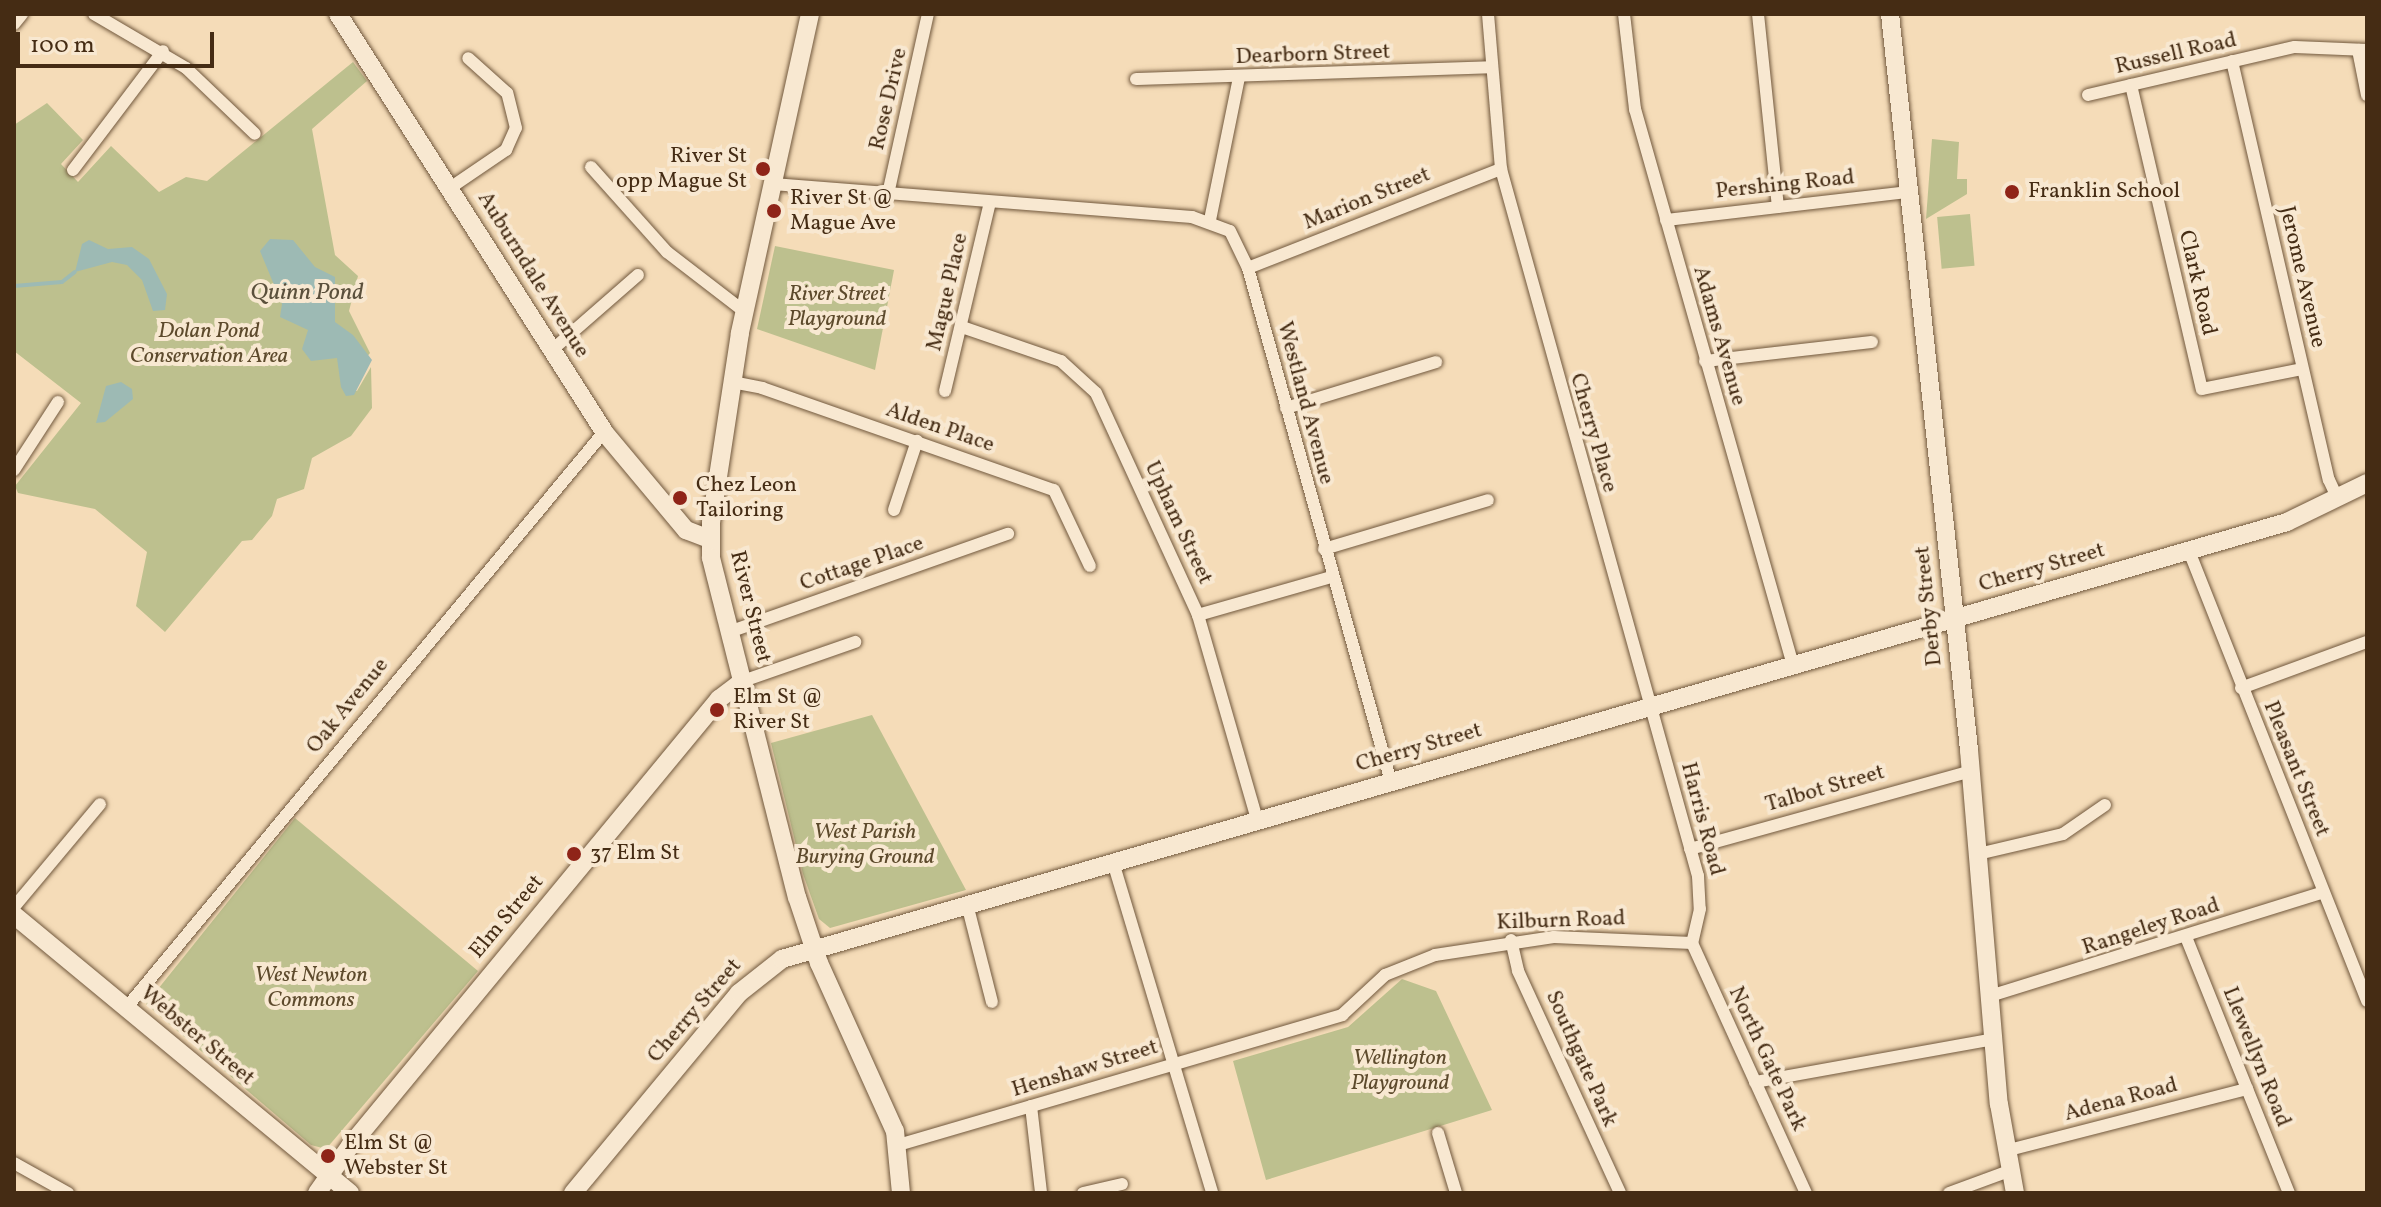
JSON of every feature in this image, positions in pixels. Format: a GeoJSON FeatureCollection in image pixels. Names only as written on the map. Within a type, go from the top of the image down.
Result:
{"type":"FeatureCollection","features":[{"type":"Feature","properties":{"kind":"street"},"geometry":{"type":"LineString","coordinates":[[14,24],[22,14]]}},
{"type":"Feature","properties":{"kind":"street"},"geometry":{"type":"LineString","coordinates":[[94,14],[163,51],[205,84],[255,134]]}},
{"type":"Feature","properties":{"kind":"street","name":"Auburndale Avenue"},"geometry":{"type":"LineString","coordinates":[[338,14],[604,432],[682,526],[693,536],[710,539]]}},
{"type":"Feature","properties":{"kind":"street","name":"River Street"},"geometry":{"type":"LineString","coordinates":[[810,14],[745,312],[710,539],[729,632],[813,949],[898,1145],[901,1193]]}},
{"type":"Feature","properties":{"kind":"street","name":"Rose Drive"},"geometry":{"type":"LineString","coordinates":[[888,194],[928,14]]}},
{"type":"Feature","properties":{"kind":"street","name":"Cherry Place"},"geometry":{"type":"LineString","coordinates":[[1488,14],[1501,169],[1650,707]]}},
{"type":"Feature","properties":{"kind":"street","name":"Adams Avenue"},"geometry":{"type":"LineString","coordinates":[[1624,14],[1635,109],[1793,665]]}},
{"type":"Feature","properties":{"kind":"street"},"geometry":{"type":"LineString","coordinates":[[1758,14],[1778,207]]}},
{"type":"Feature","properties":{"kind":"street","name":"Derby Street"},"geometry":{"type":"LineString","coordinates":[[1890,14],[1971,771],[1993,1039],[2005,1151],[2015,1193]]}},
{"type":"Feature","properties":{"kind":"street","name":"Russell Road"},"geometry":{"type":"LineString","coordinates":[[2088,95],[2301,46],[2362,50]]}},
{"type":"Feature","properties":{"kind":"street"},"geometry":{"type":"LineString","coordinates":[[2362,50],[2367,95]]}},
{"type":"Feature","properties":{"kind":"street"},"geometry":{"type":"LineString","coordinates":[[73,170],[163,51]]}},
{"type":"Feature","properties":{"kind":"street"},"geometry":{"type":"LineString","coordinates":[[450,188],[506,150],[516,128],[507,93],[468,58]]}},
{"type":"Feature","properties":{"kind":"street","name":"Jerome Avenue"},"geometry":{"type":"LineString","coordinates":[[2232,61],[2302,369],[2338,499]]}},
{"type":"Feature","properties":{"kind":"street","name":"Dearborn Street"},"geometry":{"type":"LineString","coordinates":[[1136,79],[1239,78],[1492,67]]}},
{"type":"Feature","properties":{"kind":"street"},"geometry":{"type":"LineString","coordinates":[[773,184],[1210,220],[1239,78]]}},
{"type":"Feature","properties":{"kind":"street","name":"Clark Road"},"geometry":{"type":"LineString","coordinates":[[2131,85],[2202,389],[2302,369]]}},
{"type":"Feature","properties":{"kind":"street"},"geometry":{"type":"LineString","coordinates":[[591,167],[667,252],[745,312]]}},
{"type":"Feature","properties":{"kind":"street","name":"Marion Street"},"geometry":{"type":"LineString","coordinates":[[1248,268],[1501,169]]}},
{"type":"Feature","properties":{"kind":"street","name":"Pershing Road"},"geometry":{"type":"LineString","coordinates":[[1666,220],[1909,192]]}},
{"type":"Feature","properties":{"kind":"street","name":"Mague Place"},"geometry":{"type":"LineString","coordinates":[[945,391],[990,202]]}},
{"type":"Feature","properties":{"kind":"street","name":"Westland Avenue"},"geometry":{"type":"LineString","coordinates":[[1210,220],[1234,236],[1248,268],[1331,577],[1391,782]]}},
{"type":"Feature","properties":{"kind":"street"},"geometry":{"type":"LineString","coordinates":[[552,350],[638,275]]}},
{"type":"Feature","properties":{"kind":"street","name":"Upham Street"},"geometry":{"type":"LineString","coordinates":[[962,327],[1055,358],[1088,382],[1198,615],[1257,820]]}},
{"type":"Feature","properties":{"kind":"street"},"geometry":{"type":"LineString","coordinates":[[1705,361],[1872,342]]}},
{"type":"Feature","properties":{"kind":"street"},"geometry":{"type":"LineString","coordinates":[[1286,408],[1436,362]]}},
{"type":"Feature","properties":{"kind":"street","name":"Alden Place"},"geometry":{"type":"LineString","coordinates":[[732,382],[917,441],[1054,490],[1090,566]]}},
{"type":"Feature","properties":{"kind":"street"},"geometry":{"type":"LineString","coordinates":[[14,470],[58,402]]}},
{"type":"Feature","properties":{"kind":"street","name":"Oak Avenue"},"geometry":{"type":"LineString","coordinates":[[126,1008],[604,432]]}},
{"type":"Feature","properties":{"kind":"street"},"geometry":{"type":"LineString","coordinates":[[894,510],[917,441]]}},
{"type":"Feature","properties":{"kind":"street","name":"Cherry Street"},"geometry":{"type":"LineString","coordinates":[[573,1193],[752,979],[776,962],[2296,519],[2367,483]]}},
{"type":"Feature","properties":{"kind":"street"},"geometry":{"type":"LineString","coordinates":[[1324,549],[1488,500]]}},
{"type":"Feature","properties":{"kind":"street","name":"Cottage Place"},"geometry":{"type":"LineString","coordinates":[[729,632],[1008,534]]}},
{"type":"Feature","properties":{"kind":"street","name":"Pleasant Street"},"geometry":{"type":"LineString","coordinates":[[2189,551],[2367,1001]]}},
{"type":"Feature","properties":{"kind":"street"},"geometry":{"type":"LineString","coordinates":[[1198,615],[1331,577]]}},
{"type":"Feature","properties":{"kind":"street"},"geometry":{"type":"LineString","coordinates":[[743,681],[855,642]]}},
{"type":"Feature","properties":{"kind":"street"},"geometry":{"type":"LineString","coordinates":[[2241,688],[2367,642]]}},
{"type":"Feature","properties":{"kind":"street","name":"Elm Street"},"geometry":{"type":"LineString","coordinates":[[317,1193],[328,1175],[719,699],[743,681]]}},
{"type":"Feature","properties":{"kind":"street","name":"Harris Road"},"geometry":{"type":"LineString","coordinates":[[1650,707],[1701,900],[1692,943]]}},
{"type":"Feature","properties":{"kind":"street","name":"Talbot Street"},"geometry":{"type":"LineString","coordinates":[[1690,849],[1971,771]]}},
{"type":"Feature","properties":{"kind":"street"},"geometry":{"type":"LineString","coordinates":[[14,907],[100,804]]}},
{"type":"Feature","properties":{"kind":"street"},"geometry":{"type":"LineString","coordinates":[[1978,854],[2063,834],[2105,805]]}},
{"type":"Feature","properties":{"kind":"street","name":"Henshaw Street"},"geometry":{"type":"LineString","coordinates":[[898,1145],[1174,1065],[1113,862]]}},
{"type":"Feature","properties":{"kind":"street","name":"Rangeley Road"},"geometry":{"type":"LineString","coordinates":[[1990,996],[2323,892]]}},
{"type":"Feature","properties":{"kind":"street"},"geometry":{"type":"LineString","coordinates":[[967,904],[992,1002]]}},
{"type":"Feature","properties":{"kind":"street","name":"Webster Street"},"geometry":{"type":"LineString","coordinates":[[14,915],[350,1193]]}},
{"type":"Feature","properties":{"kind":"street","name":"Kilburn Road"},"geometry":{"type":"LineString","coordinates":[[1174,1065],[1347,1013],[1385,975],[1407,963],[1511,940],[1581,936],[1692,943]]}},
{"type":"Feature","properties":{"kind":"street","name":"Llewellyn Road"},"geometry":{"type":"LineString","coordinates":[[2186,937],[2289,1193]]}},
{"type":"Feature","properties":{"kind":"street","name":"Southgate Park"},"geometry":{"type":"LineString","coordinates":[[1511,940],[1518,971],[1620,1193]]}},
{"type":"Feature","properties":{"kind":"street","name":"North Gate Park"},"geometry":{"type":"LineString","coordinates":[[1692,943],[1806,1193]]}},
{"type":"Feature","properties":{"kind":"street"},"geometry":{"type":"LineString","coordinates":[[1755,1082],[1993,1039]]}},
{"type":"Feature","properties":{"kind":"street"},"geometry":{"type":"LineString","coordinates":[[1174,1065],[1212,1193]]}},
{"type":"Feature","properties":{"kind":"street","name":"Adena Road"},"geometry":{"type":"LineString","coordinates":[[2005,1151],[2247,1089]]}},
{"type":"Feature","properties":{"kind":"street"},"geometry":{"type":"LineString","coordinates":[[1031,1106],[1041,1193]]}},
{"type":"Feature","properties":{"kind":"street"},"geometry":{"type":"LineString","coordinates":[[1438,1133],[1456,1193]]}},
{"type":"Feature","properties":{"kind":"street"},"geometry":{"type":"LineString","coordinates":[[14,1163],[68,1193]]}},
{"type":"Feature","properties":{"kind":"street"},"geometry":{"type":"LineString","coordinates":[[1949,1193],[2009,1171]]}},
{"type":"Feature","properties":{"kind":"street"},"geometry":{"type":"LineString","coordinates":[[1083,1193],[1122,1184]]}},
{"type":"Feature","properties":{"kind":"green space","name":"Dolan Pond Conservation Area"},"geometry":{"type":"Polygon","coordinates":[[[353,62],[367,81],[312,129],[335,255],[358,276],[349,311],[370,353],[342,387],[357,391],[371,367],[372,408],[351,436],[312,458],[304,489],[277,499],[272,516],[252,540],[242,541],[165,632],[136,606],[147,552],[95,509],[18,493],[15,486],[81,403],[14,351],[14,125],[47,103],[83,140],[61,164],[78,182],[111,146],[159,192],[186,177],[207,181],[353,62]]]}},
{"type":"Feature","properties":{"kind":"green space"},"geometry":{"type":"Polygon","coordinates":[[[1932,139],[1959,142],[1957,179],[1967,179],[1967,194],[1926,219],[1932,139]]]}},
{"type":"Feature","properties":{"kind":"green space"},"geometry":{"type":"Polygon","coordinates":[[[1970,214],[1975,266],[1942,269],[1937,217],[1970,214]]]}},
{"type":"Feature","properties":{"kind":"green space","name":"River Street Playground"},"geometry":{"type":"Polygon","coordinates":[[[775,246],[894,270],[875,370],[757,329],[775,246]]]}},
{"type":"Feature","properties":{"kind":"green space","name":"West Parish Burying Ground"},"geometry":{"type":"Polygon","coordinates":[[[872,715],[966,890],[830,928],[819,919],[803,874],[771,743],[872,715]]]}},
{"type":"Feature","properties":{"kind":"green space","name":"West Newton Commons"},"geometry":{"type":"Polygon","coordinates":[[[295,818],[478,971],[326,1149],[311,1145],[146,1004],[295,818]]]}},
{"type":"Feature","properties":{"kind":"green space","name":"Wellington Playground"},"geometry":{"type":"Polygon","coordinates":[[[1402,979],[1436,991],[1492,1110],[1266,1180],[1233,1061],[1348,1027],[1402,979]]]}},
{"type":"Feature","properties":{"kind":"water","name":"Quinn Pond"},"geometry":{"type":"Polygon","coordinates":[[[270,239],[293,240],[315,267],[335,277],[335,322],[353,335],[372,360],[354,395],[346,396],[341,387],[337,358],[311,361],[302,349],[308,330],[280,317],[282,304],[260,251],[270,239]]]}},
{"type":"Feature","properties":{"kind":"water"},"geometry":{"type":"Polygon","coordinates":[[[89,240],[108,249],[132,247],[149,259],[167,294],[165,310],[153,311],[142,280],[127,265],[112,262],[75,272],[82,244],[89,240]]]}},
{"type":"Feature","properties":{"kind":"water"},"geometry":{"type":"Polygon","coordinates":[[[121,382],[132,389],[133,399],[105,422],[96,423],[106,386],[121,382]]]}},
{"type":"Feature","properties":{"kind":"waterway"},"geometry":{"type":"LineString","coordinates":[[14,286],[62,282],[75,272]]}},
{"type":"Feature","properties":{"kind":"place","name":"River St opp Mague St"},"geometry":{"type":"Point","coordinates":[763,169]}},
{"type":"Feature","properties":{"kind":"place","name":"Franklin School"},"geometry":{"type":"Point","coordinates":[2012,192]}},
{"type":"Feature","properties":{"kind":"place","name":"River St @ Mague Ave"},"geometry":{"type":"Point","coordinates":[774,211]}},
{"type":"Feature","properties":{"kind":"place","name":"Chez Leon Tailoring"},"geometry":{"type":"Point","coordinates":[680,498]}},
{"type":"Feature","properties":{"kind":"place","name":"Elm St @ River St"},"geometry":{"type":"Point","coordinates":[717,710]}},
{"type":"Feature","properties":{"kind":"place","name":"37 Elm St"},"geometry":{"type":"Point","coordinates":[574,854]}},
{"type":"Feature","properties":{"kind":"place","name":"Elm St @ Webster St"},"geometry":{"type":"Point","coordinates":[328,1156]}}]}
